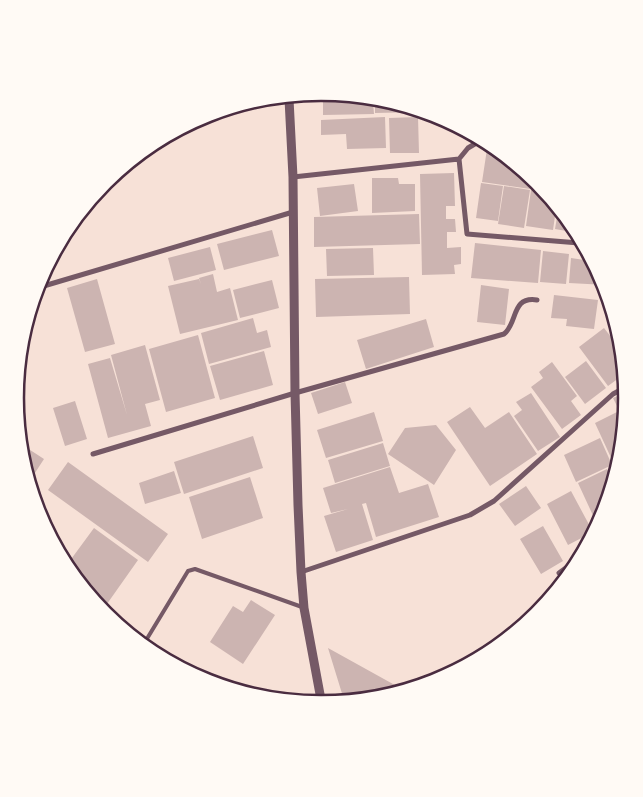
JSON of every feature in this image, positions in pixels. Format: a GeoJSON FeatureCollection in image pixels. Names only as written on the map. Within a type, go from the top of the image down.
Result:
{"type":"FeatureCollection","features":[{"type":"Feature","properties":{"kind":"street"},"geometry":{"type":"LineString","coordinates":[[289,102],[294,212],[295,393],[301,572],[304,608],[320,696]]}},
{"type":"Feature","properties":{"kind":"street"},"geometry":{"type":"LineString","coordinates":[[475,144],[468,148],[459,159],[465,228],[468,235],[574,242]]}},
{"type":"Feature","properties":{"kind":"street"},"geometry":{"type":"LineString","coordinates":[[293,177],[459,159]]}},
{"type":"Feature","properties":{"kind":"street"},"geometry":{"type":"LineString","coordinates":[[46,285],[294,212]]}},
{"type":"Feature","properties":{"kind":"street"},"geometry":{"type":"LineString","coordinates":[[93,454],[295,393],[504,334],[510,327],[520,305],[526,300],[536,300]]}},
{"type":"Feature","properties":{"kind":"street"},"geometry":{"type":"LineString","coordinates":[[301,572],[470,515],[482,509],[494,501],[613,394],[619,391]]}},
{"type":"Feature","properties":{"kind":"street"},"geometry":{"type":"LineString","coordinates":[[559,574],[566,568]]}},
{"type":"Feature","properties":{"kind":"lane"},"geometry":{"type":"LineString","coordinates":[[147,639],[188,570],[195,569],[304,608]]}},
{"type":"Feature","properties":{"kind":"building"},"geometry":{"type":"Polygon","coordinates":[[[323,101],[373,105],[374,114],[323,115],[323,101]]]}},
{"type":"Feature","properties":{"kind":"building"},"geometry":{"type":"Polygon","coordinates":[[[375,105],[403,112],[375,113],[375,105]]]}},
{"type":"Feature","properties":{"kind":"building"},"geometry":{"type":"Polygon","coordinates":[[[385,117],[386,148],[347,149],[346,134],[321,135],[321,120],[385,117]]]}},
{"type":"Feature","properties":{"kind":"building"},"geometry":{"type":"Polygon","coordinates":[[[418,117],[419,153],[390,153],[389,118],[418,117]]]}},
{"type":"Feature","properties":{"kind":"building"},"geometry":{"type":"Polygon","coordinates":[[[487,151],[503,162],[533,189],[482,182],[487,151]]]}},
{"type":"Feature","properties":{"kind":"building"},"geometry":{"type":"Polygon","coordinates":[[[454,173],[455,206],[446,206],[446,219],[455,219],[456,232],[447,232],[447,248],[461,247],[461,264],[454,265],[455,274],[422,275],[420,174],[454,173]]]}},
{"type":"Feature","properties":{"kind":"building"},"geometry":{"type":"Polygon","coordinates":[[[372,178],[398,178],[399,184],[415,184],[415,211],[372,213],[372,178]]]}},
{"type":"Feature","properties":{"kind":"building"},"geometry":{"type":"Polygon","coordinates":[[[481,183],[503,186],[498,221],[476,218],[481,183]]]}},
{"type":"Feature","properties":{"kind":"building"},"geometry":{"type":"Polygon","coordinates":[[[354,184],[358,211],[320,216],[317,188],[354,184]]]}},
{"type":"Feature","properties":{"kind":"building"},"geometry":{"type":"Polygon","coordinates":[[[504,186],[530,190],[524,228],[498,224],[504,186]]]}},
{"type":"Feature","properties":{"kind":"building"},"geometry":{"type":"Polygon","coordinates":[[[531,190],[534,190],[555,214],[553,230],[526,226],[531,190]]]}},
{"type":"Feature","properties":{"kind":"building"},"geometry":{"type":"Polygon","coordinates":[[[419,214],[420,244],[314,247],[314,217],[419,214]]]}},
{"type":"Feature","properties":{"kind":"building"},"geometry":{"type":"Polygon","coordinates":[[[557,216],[568,231],[555,229],[557,216]]]}},
{"type":"Feature","properties":{"kind":"building"},"geometry":{"type":"Polygon","coordinates":[[[272,230],[279,256],[224,270],[217,244],[272,230]]]}},
{"type":"Feature","properties":{"kind":"building"},"geometry":{"type":"Polygon","coordinates":[[[475,243],[541,250],[538,283],[471,278],[475,243]]]}},
{"type":"Feature","properties":{"kind":"building"},"geometry":{"type":"Polygon","coordinates":[[[210,247],[216,270],[174,281],[168,258],[210,247]]]}},
{"type":"Feature","properties":{"kind":"building"},"geometry":{"type":"Polygon","coordinates":[[[373,248],[374,275],[327,276],[326,249],[373,248]]]}},
{"type":"Feature","properties":{"kind":"building"},"geometry":{"type":"Polygon","coordinates":[[[543,251],[569,254],[566,284],[540,282],[543,251]]]}},
{"type":"Feature","properties":{"kind":"building"},"geometry":{"type":"Polygon","coordinates":[[[571,258],[585,260],[597,285],[569,283],[571,258]]]}},
{"type":"Feature","properties":{"kind":"building"},"geometry":{"type":"Polygon","coordinates":[[[213,274],[217,292],[230,288],[238,320],[180,334],[168,286],[199,279],[201,284],[199,278],[213,274]]]}},
{"type":"Feature","properties":{"kind":"building"},"geometry":{"type":"Polygon","coordinates":[[[409,277],[410,314],[316,317],[315,279],[409,277]]]}},
{"type":"Feature","properties":{"kind":"building"},"geometry":{"type":"Polygon","coordinates":[[[97,279],[115,344],[85,352],[67,288],[97,279]]]}},
{"type":"Feature","properties":{"kind":"building"},"geometry":{"type":"Polygon","coordinates":[[[272,280],[279,308],[240,318],[233,290],[272,280]]]}},
{"type":"Feature","properties":{"kind":"building"},"geometry":{"type":"Polygon","coordinates":[[[481,285],[509,289],[505,325],[477,322],[481,285]]]}},
{"type":"Feature","properties":{"kind":"building"},"geometry":{"type":"Polygon","coordinates":[[[554,295],[598,300],[594,329],[566,326],[567,319],[551,318],[554,295]]]}},
{"type":"Feature","properties":{"kind":"building"},"geometry":{"type":"Polygon","coordinates":[[[253,318],[257,333],[267,330],[271,347],[209,364],[201,333],[253,318]]]}},
{"type":"Feature","properties":{"kind":"building"},"geometry":{"type":"Polygon","coordinates":[[[426,319],[434,347],[366,369],[357,340],[426,319]]]}},
{"type":"Feature","properties":{"kind":"building"},"geometry":{"type":"Polygon","coordinates":[[[604,328],[614,341],[619,378],[608,386],[579,347],[604,328]]]}},
{"type":"Feature","properties":{"kind":"building"},"geometry":{"type":"Polygon","coordinates":[[[198,335],[215,398],[166,412],[149,349],[198,335]]]}},
{"type":"Feature","properties":{"kind":"building"},"geometry":{"type":"Polygon","coordinates":[[[145,345],[160,400],[145,404],[151,426],[108,438],[88,364],[110,358],[127,415],[111,355],[145,345]]]}},
{"type":"Feature","properties":{"kind":"building"},"geometry":{"type":"Polygon","coordinates":[[[264,351],[273,385],[220,400],[210,366],[264,351]]]}},
{"type":"Feature","properties":{"kind":"building"},"geometry":{"type":"Polygon","coordinates":[[[586,361],[606,388],[585,404],[565,377],[586,361]]]}},
{"type":"Feature","properties":{"kind":"building"},"geometry":{"type":"Polygon","coordinates":[[[552,362],[577,396],[571,401],[581,415],[562,429],[531,387],[543,378],[539,372],[552,362]]]}},
{"type":"Feature","properties":{"kind":"building"},"geometry":{"type":"Polygon","coordinates":[[[345,382],[352,403],[318,414],[311,393],[345,382]]]}},
{"type":"Feature","properties":{"kind":"building"},"geometry":{"type":"Polygon","coordinates":[[[531,393],[560,437],[538,451],[514,416],[522,410],[516,402],[531,393]]]}},
{"type":"Feature","properties":{"kind":"building"},"geometry":{"type":"Polygon","coordinates":[[[619,395],[619,410],[613,398],[619,395]]]}},
{"type":"Feature","properties":{"kind":"building"},"geometry":{"type":"Polygon","coordinates":[[[75,401],[87,439],[65,446],[53,408],[75,401]]]}},
{"type":"Feature","properties":{"kind":"building"},"geometry":{"type":"Polygon","coordinates":[[[470,407],[485,428],[509,412],[537,454],[490,486],[447,422],[470,407]]]}},
{"type":"Feature","properties":{"kind":"building"},"geometry":{"type":"Polygon","coordinates":[[[374,412],[383,441],[326,458],[317,430],[374,412]]]}},
{"type":"Feature","properties":{"kind":"building"},"geometry":{"type":"Polygon","coordinates":[[[617,412],[619,416],[613,462],[595,423],[617,412]]]}},
{"type":"Feature","properties":{"kind":"building"},"geometry":{"type":"Polygon","coordinates":[[[436,425],[456,450],[434,485],[388,454],[405,428],[436,425]]]}},
{"type":"Feature","properties":{"kind":"building"},"geometry":{"type":"Polygon","coordinates":[[[253,436],[263,468],[184,494],[174,462],[253,436]]]}},
{"type":"Feature","properties":{"kind":"building"},"geometry":{"type":"Polygon","coordinates":[[[600,438],[612,465],[576,482],[564,455],[600,438]]]}},
{"type":"Feature","properties":{"kind":"building"},"geometry":{"type":"Polygon","coordinates":[[[383,443],[390,466],[335,483],[328,460],[383,443]]]}},
{"type":"Feature","properties":{"kind":"building"},"geometry":{"type":"Polygon","coordinates":[[[28,448],[44,459],[34,475],[28,448]]]}},
{"type":"Feature","properties":{"kind":"building"},"geometry":{"type":"Polygon","coordinates":[[[68,462],[168,534],[148,562],[48,490],[68,462]]]}},
{"type":"Feature","properties":{"kind":"building"},"geometry":{"type":"Polygon","coordinates":[[[390,467],[399,493],[428,484],[439,517],[376,537],[366,503],[362,504],[373,540],[336,552],[324,516],[348,509],[331,513],[323,488],[390,467]]]}},
{"type":"Feature","properties":{"kind":"building"},"geometry":{"type":"Polygon","coordinates":[[[607,469],[610,474],[594,518],[578,483],[607,469]]]}},
{"type":"Feature","properties":{"kind":"building"},"geometry":{"type":"Polygon","coordinates":[[[174,471],[181,493],[145,504],[139,483],[174,471]]]}},
{"type":"Feature","properties":{"kind":"building"},"geometry":{"type":"Polygon","coordinates":[[[250,477],[263,518],[202,539],[189,497],[250,477]]]}},
{"type":"Feature","properties":{"kind":"building"},"geometry":{"type":"Polygon","coordinates":[[[526,486],[541,508],[515,526],[499,504],[526,486]]]}},
{"type":"Feature","properties":{"kind":"building"},"geometry":{"type":"Polygon","coordinates":[[[571,491],[590,527],[586,536],[568,545],[547,504],[571,491]]]}},
{"type":"Feature","properties":{"kind":"building"},"geometry":{"type":"Polygon","coordinates":[[[543,526],[563,561],[541,574],[520,539],[543,526]]]}},
{"type":"Feature","properties":{"kind":"building"},"geometry":{"type":"Polygon","coordinates":[[[94,528],[138,560],[107,604],[85,580],[71,559],[94,528]]]}},
{"type":"Feature","properties":{"kind":"building"},"geometry":{"type":"Polygon","coordinates":[[[251,600],[275,615],[243,664],[210,642],[233,606],[243,612],[251,600]]]}},
{"type":"Feature","properties":{"kind":"building"},"geometry":{"type":"Polygon","coordinates":[[[328,648],[397,686],[380,691],[343,696],[328,648]]]}}]}
